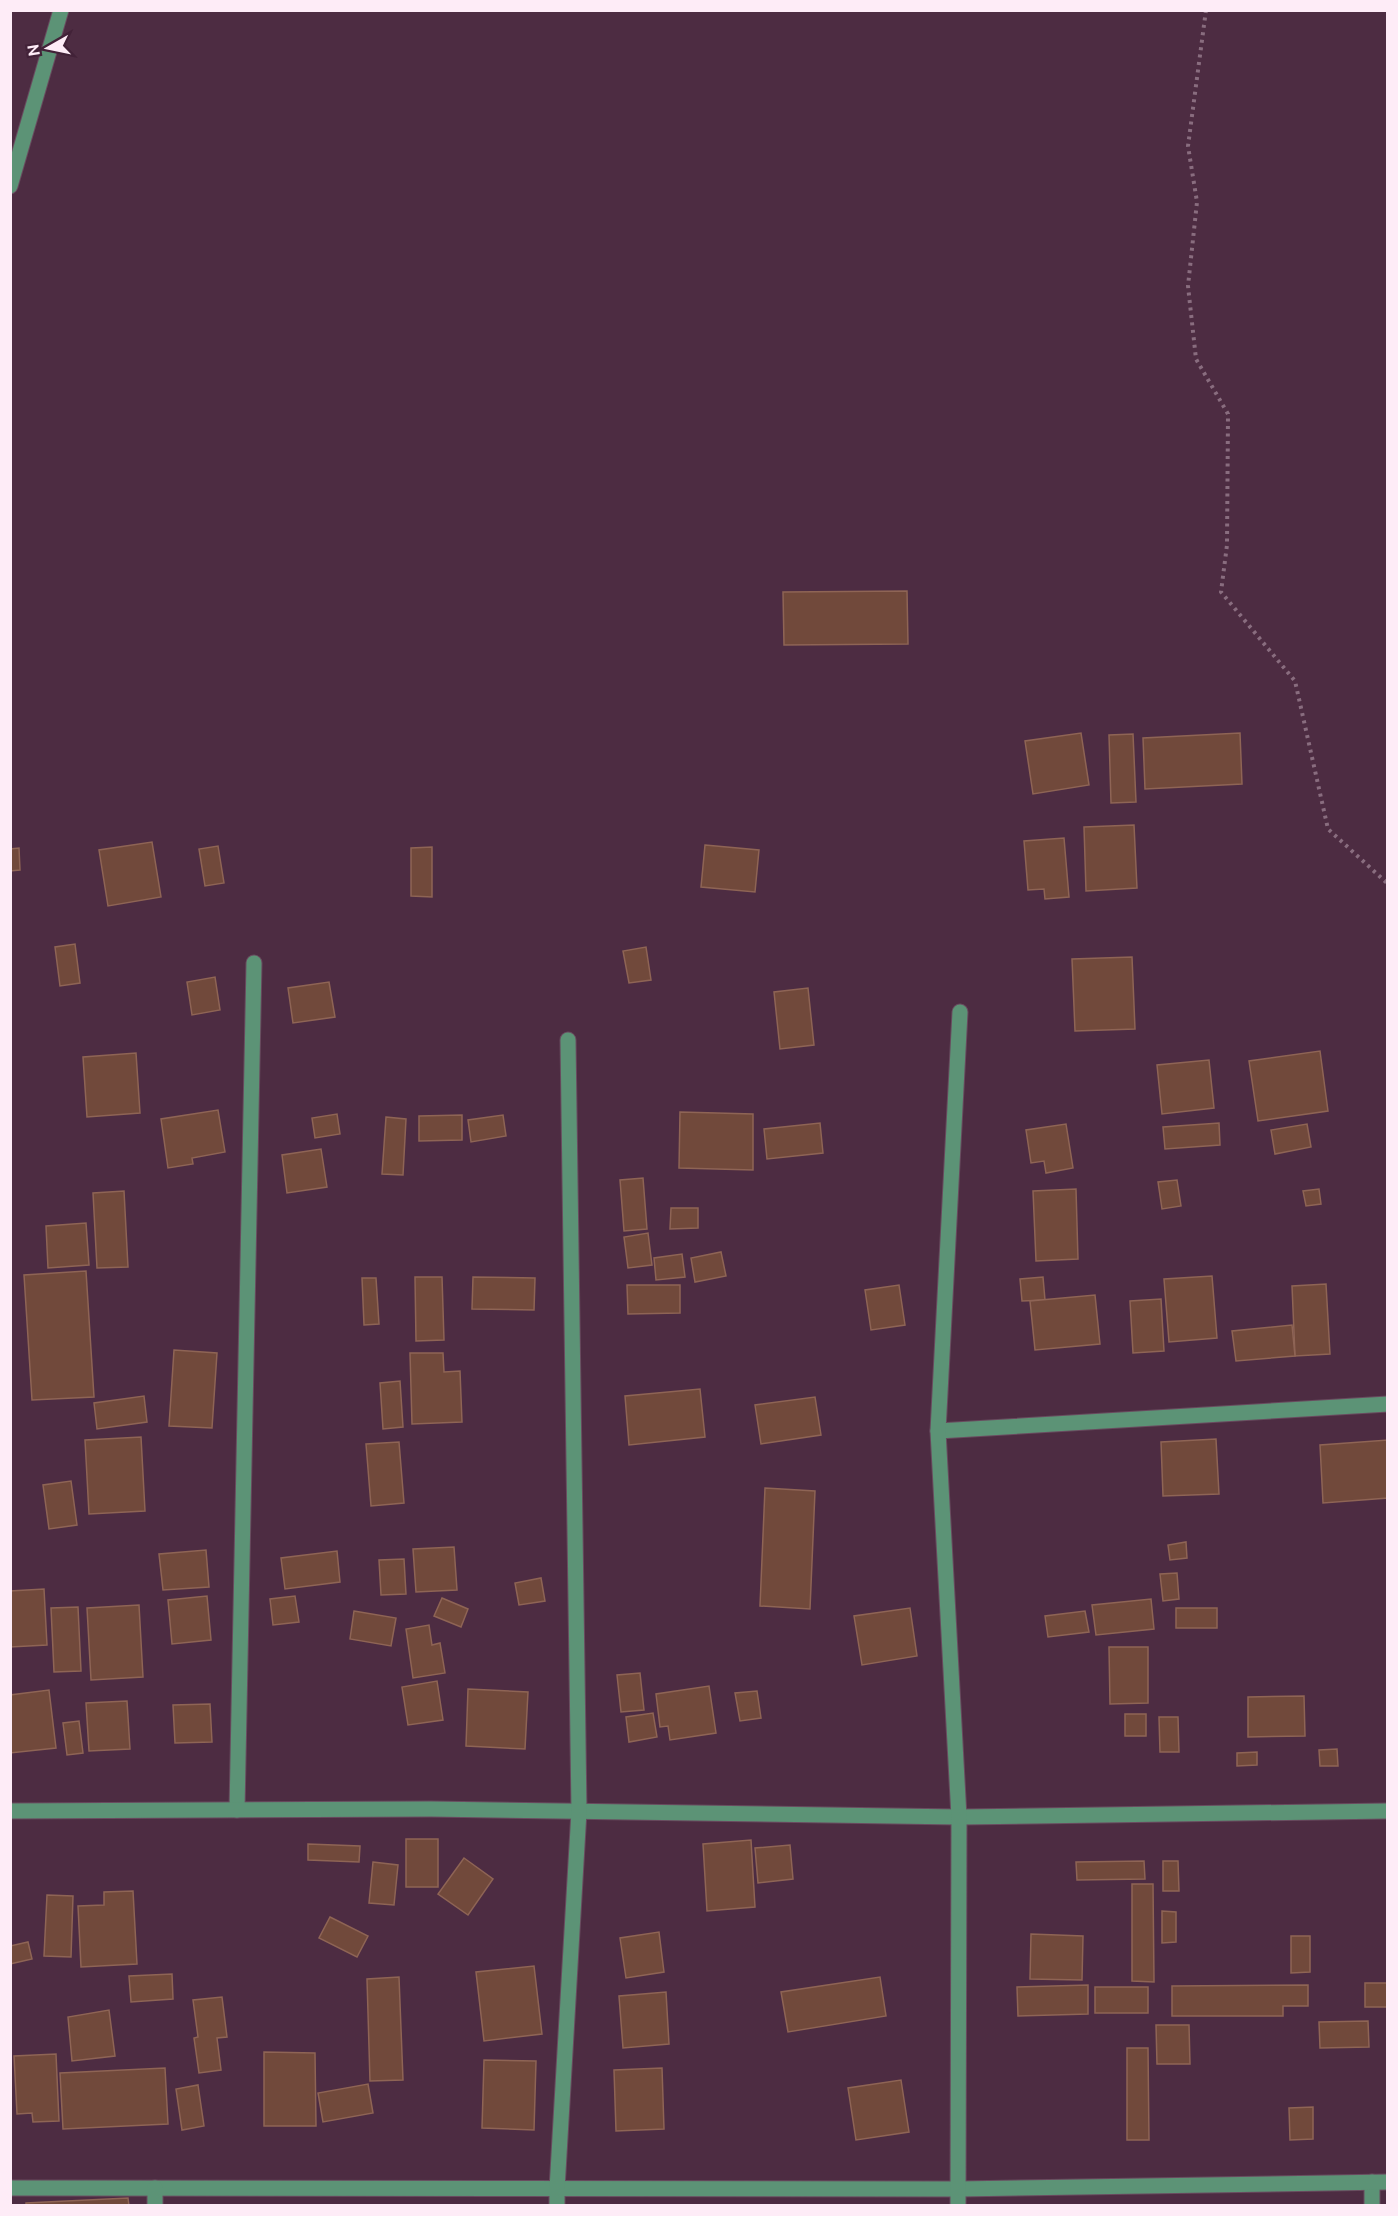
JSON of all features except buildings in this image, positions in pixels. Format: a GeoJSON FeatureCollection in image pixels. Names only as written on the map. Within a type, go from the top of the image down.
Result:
{"type":"FeatureCollection","features":[{"type":"Feature","properties":{"kind":"street"},"geometry":{"type":"LineString","coordinates":[[10,186],[61,10]]}},
{"type":"Feature","properties":{"kind":"street"},"geometry":{"type":"LineString","coordinates":[[237,1810],[254,963]]}},
{"type":"Feature","properties":{"kind":"street"},"geometry":{"type":"LineString","coordinates":[[958,2205],[959,1817],[938,1431],[960,1012]]}},
{"type":"Feature","properties":{"kind":"street"},"geometry":{"type":"LineString","coordinates":[[557,2205],[579,1811],[568,1040]]}},
{"type":"Feature","properties":{"kind":"street"},"geometry":{"type":"LineString","coordinates":[[938,1431],[1388,1404]]}},
{"type":"Feature","properties":{"kind":"street"},"geometry":{"type":"LineString","coordinates":[[10,1811],[431,1809],[959,1817],[1388,1810]]}},
{"type":"Feature","properties":{"kind":"street"},"geometry":{"type":"LineString","coordinates":[[10,2188],[958,2189],[1380,2182],[1372,2205]]}},
{"type":"Feature","properties":{"kind":"street"},"geometry":{"type":"LineString","coordinates":[[155,2188],[155,2205]]}},
{"type":"Feature","properties":{"kind":"path"},"geometry":{"type":"LineString","coordinates":[[1206,10],[1188,146],[1197,202],[1188,286],[1196,359],[1228,414],[1227,545],[1221,592],[1295,681],[1328,829],[1388,884]]}}]}
